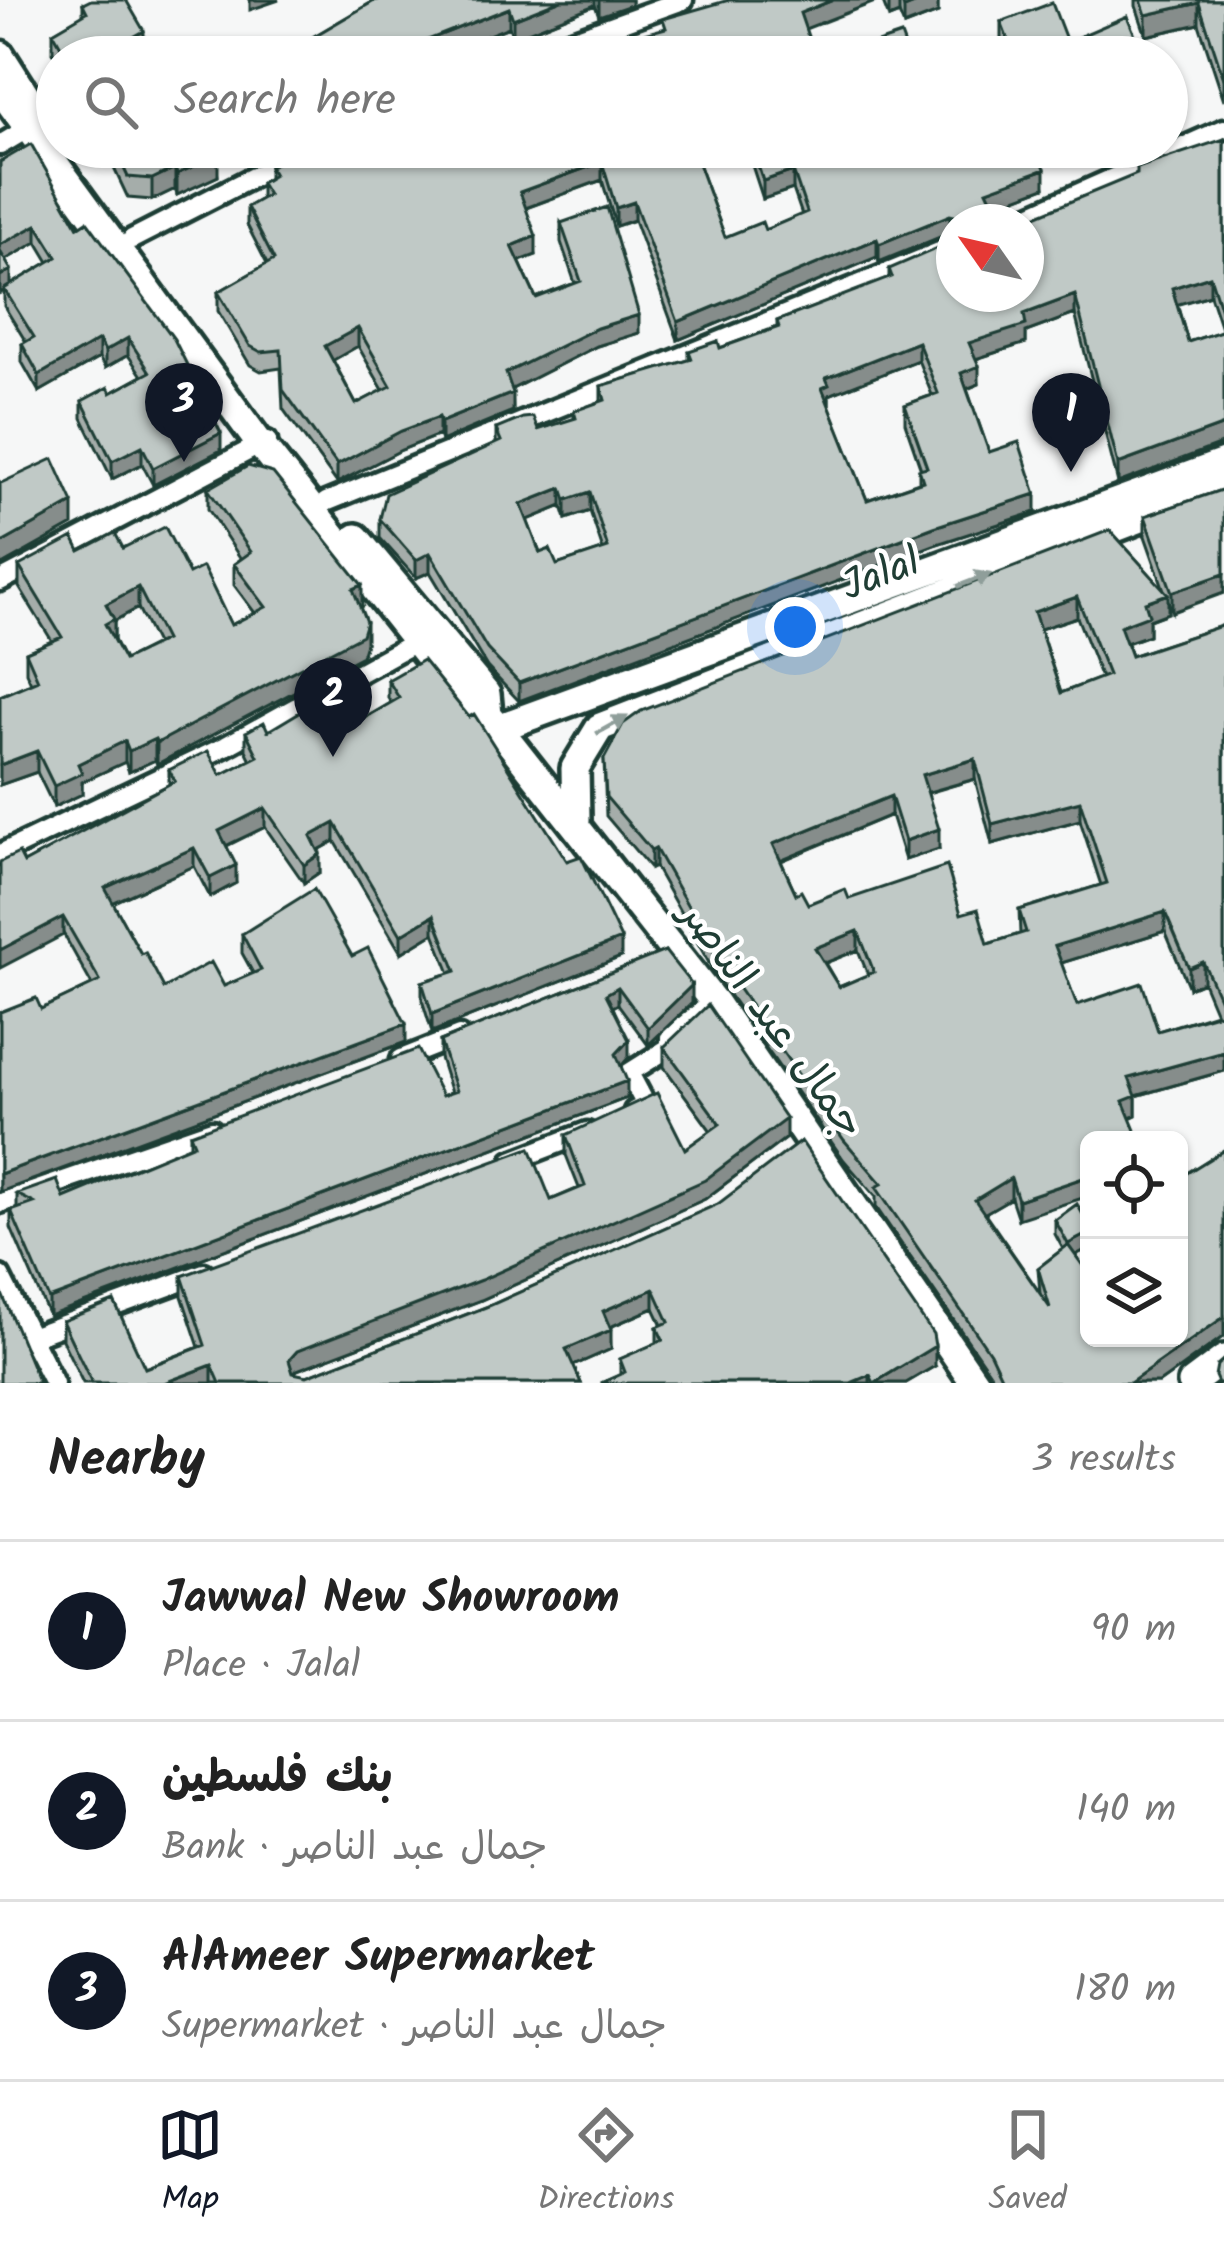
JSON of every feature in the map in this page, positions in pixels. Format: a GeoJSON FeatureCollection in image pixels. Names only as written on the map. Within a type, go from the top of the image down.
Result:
{"type":"FeatureCollection","features":[{"type":"Feature","properties":{"kind":"main road","name":"جمال عبد الناصر"},"geometry":{"type":"LineString","coordinates":[[0,55],[36,119]]}},
{"type":"Feature","properties":{"kind":"main road","name":"جمال عبد الناصر"},"geometry":{"type":"LineString","coordinates":[[0,88],[36,124]]}},
{"type":"Feature","properties":{"kind":"main road","name":"جمال عبد الناصر"},"geometry":{"type":"LineString","coordinates":[[69,168],[266,441],[424,637],[486,694],[493,722],[577,825],[664,954],[714,1002],[802,1143],[975,1383]]}},
{"type":"Feature","properties":{"kind":"main road","name":"جمال عبد الناصر"},"geometry":{"type":"LineString","coordinates":[[79,168],[132,239],[266,441],[326,502],[424,637]]}},
{"type":"Feature","properties":{"kind":"main road","name":"Jalal"},"geometry":{"type":"LineString","coordinates":[[493,722],[1224,463]]}},
{"type":"Feature","properties":{"kind":"main road","name":"Jalal"},"geometry":{"type":"LineString","coordinates":[[577,825],[574,768],[600,727],[1224,486]]}},
{"type":"Feature","properties":{"kind":"main road"},"geometry":{"type":"LineString","coordinates":[[1192,1383],[1224,1359]]}},
{"type":"Feature","properties":{"kind":"street"},"geometry":{"type":"LineString","coordinates":[[583,36],[682,0]]}},
{"type":"Feature","properties":{"kind":"street"},"geometry":{"type":"LineString","coordinates":[[1188,145],[1224,129]]}},
{"type":"Feature","properties":{"kind":"street"},"geometry":{"type":"LineString","coordinates":[[0,145],[36,132]]}},
{"type":"Feature","properties":{"kind":"street"},"geometry":{"type":"LineString","coordinates":[[132,239],[271,168]]}},
{"type":"Feature","properties":{"kind":"street"},"geometry":{"type":"LineString","coordinates":[[1044,209],[1136,168]]}},
{"type":"Feature","properties":{"kind":"street"},"geometry":{"type":"LineString","coordinates":[[326,502],[936,253]]}},
{"type":"Feature","properties":{"kind":"street"},"geometry":{"type":"LineString","coordinates":[[0,581],[266,441]]}},
{"type":"Feature","properties":{"kind":"street"},"geometry":{"type":"LineString","coordinates":[[0,854],[226,746],[424,637]]}},
{"type":"Feature","properties":{"kind":"street"},"geometry":{"type":"LineString","coordinates":[[493,1167],[646,1105],[628,1073],[670,1047],[670,1037],[714,1002]]}},
{"type":"Feature","properties":{"kind":"street"},"geometry":{"type":"LineString","coordinates":[[388,1064],[476,1029]]}},
{"type":"Feature","properties":{"kind":"street"},"geometry":{"type":"LineString","coordinates":[[0,1203],[236,1122]]}},
{"type":"Feature","properties":{"kind":"street"},"geometry":{"type":"LineString","coordinates":[[28,1338],[228,1264]]}},
{"type":"Feature","properties":{"kind":"street"},"geometry":{"type":"LineString","coordinates":[[0,1276],[54,1383]]}},
{"type":"Feature","properties":{"kind":"building"},"geometry":{"type":"Polygon","coordinates":[[[126,0],[144,31],[135,36],[55,36],[53,32],[87,12],[83,4],[126,0]]]}},
{"type":"Feature","properties":{"kind":"building"},"geometry":{"type":"Polygon","coordinates":[[[376,0],[561,0],[513,19],[509,8],[438,36],[314,36],[376,0]]]}},
{"type":"Feature","properties":{"kind":"building"},"geometry":{"type":"Polygon","coordinates":[[[729,0],[833,0],[800,13],[808,36],[637,36],[666,28],[663,19],[729,0]]]}},
{"type":"Feature","properties":{"kind":"building"},"geometry":{"type":"Polygon","coordinates":[[[901,0],[924,0],[904,8],[901,0]]]}},
{"type":"Feature","properties":{"kind":"building"},"geometry":{"type":"Polygon","coordinates":[[[1141,0],[1224,0],[1224,79],[1199,3],[1146,15],[1141,0]]]}},
{"type":"Feature","properties":{"kind":"building"},"geometry":{"type":"Polygon","coordinates":[[[1052,3],[1065,36],[1006,36],[1001,22],[1052,3]]]}},
{"type":"Feature","properties":{"kind":"building"},"geometry":{"type":"Polygon","coordinates":[[[1127,16],[1135,36],[1081,36],[1127,16]]]}},
{"type":"Feature","properties":{"kind":"building"},"geometry":{"type":"Polygon","coordinates":[[[1224,139],[1224,320],[1210,276],[1172,288],[1188,342],[1224,330],[1224,425],[1118,464],[1075,295],[1044,307],[1044,212],[1137,174],[1137,168],[1188,168],[1188,151],[1224,139]]]}},
{"type":"Feature","properties":{"kind":"building"},"geometry":{"type":"Polygon","coordinates":[[[31,144],[36,168],[45,168],[78,227],[87,221],[174,339],[221,433],[153,468],[142,446],[112,461],[82,401],[108,387],[111,393],[150,372],[128,338],[105,351],[99,340],[39,375],[22,344],[34,337],[4,289],[57,257],[37,225],[0,245],[0,162],[31,144]]]}},
{"type":"Feature","properties":{"kind":"building"},"geometry":{"type":"Polygon","coordinates":[[[124,168],[175,168],[152,179],[128,177],[124,168]]]}},
{"type":"Feature","properties":{"kind":"building"},"geometry":{"type":"Polygon","coordinates":[[[270,168],[586,168],[520,192],[536,236],[512,246],[536,298],[581,281],[561,223],[607,207],[639,315],[597,328],[506,373],[513,393],[441,422],[439,417],[401,431],[337,465],[283,390],[281,350],[261,352],[250,346],[218,292],[274,260],[247,207],[268,195],[261,183],[274,175],[270,168]],[[358,328],[325,346],[356,404],[391,386],[358,328]]]}},
{"type":"Feature","properties":{"kind":"building"},"geometry":{"type":"Polygon","coordinates":[[[604,168],[700,168],[725,237],[762,222],[765,230],[807,212],[793,171],[763,181],[759,168],[1045,169],[987,190],[994,204],[936,204],[936,221],[879,244],[877,239],[678,322],[634,202],[616,208],[604,168]]]}},
{"type":"Feature","properties":{"kind":"building"},"geometry":{"type":"Polygon","coordinates":[[[936,249],[936,312],[1029,312],[1024,314],[1026,325],[969,343],[979,366],[961,373],[989,452],[1019,442],[1036,494],[934,527],[519,683],[487,649],[430,553],[416,560],[380,519],[386,494],[501,441],[496,429],[523,418],[533,417],[538,430],[576,418],[574,411],[605,400],[601,386],[692,359],[689,351],[718,341],[720,348],[779,327],[777,321],[892,277],[889,269],[936,249]],[[918,342],[826,378],[829,385],[822,388],[867,500],[923,481],[919,469],[927,467],[905,405],[938,393],[918,342]],[[562,488],[521,504],[540,553],[550,549],[557,565],[608,548],[590,492],[566,500],[562,488]]]}},
{"type":"Feature","properties":{"kind":"building"},"geometry":{"type":"Polygon","coordinates":[[[0,251],[11,270],[0,276],[0,251]]]}},
{"type":"Feature","properties":{"kind":"building"},"geometry":{"type":"Polygon","coordinates":[[[53,459],[73,503],[0,544],[0,482],[53,459]]]}},
{"type":"Feature","properties":{"kind":"building"},"geometry":{"type":"Polygon","coordinates":[[[248,466],[273,473],[362,585],[353,589],[366,622],[362,635],[157,743],[155,739],[129,751],[125,741],[78,764],[82,773],[54,786],[37,751],[0,765],[0,696],[38,680],[26,652],[62,637],[19,566],[73,537],[80,551],[115,533],[123,548],[165,527],[189,574],[203,567],[231,625],[266,607],[234,564],[251,552],[208,489],[248,466]],[[138,587],[106,604],[114,619],[105,624],[124,660],[165,640],[138,587]]]}},
{"type":"Feature","properties":{"kind":"building"},"geometry":{"type":"Polygon","coordinates":[[[1224,489],[1224,574],[1172,592],[1145,516],[1224,489]]]}},
{"type":"Feature","properties":{"kind":"building"},"geometry":{"type":"Polygon","coordinates":[[[1110,530],[1168,594],[1145,602],[1149,615],[1120,626],[1131,656],[1224,625],[1224,1009],[1203,962],[1189,968],[1165,912],[1055,946],[1077,1005],[1142,983],[1158,1031],[1223,1012],[1224,1052],[1129,1078],[1136,1096],[1123,1101],[1135,1131],[1080,1131],[1080,1179],[1018,1200],[1011,1178],[975,1200],[1050,1308],[1038,1268],[1068,1245],[1080,1262],[1080,1347],[1181,1347],[1130,1383],[1004,1383],[990,1353],[876,1187],[882,1184],[844,1140],[718,959],[655,848],[651,850],[606,797],[604,759],[623,724],[641,711],[1110,530]],[[1077,597],[1034,612],[1061,693],[1108,675],[1077,597]],[[975,759],[922,775],[939,829],[905,841],[891,796],[773,844],[796,894],[801,891],[808,904],[845,889],[849,899],[947,866],[961,914],[978,909],[988,944],[1026,932],[1019,910],[1107,883],[1080,801],[992,824],[975,759]],[[858,931],[815,948],[839,987],[874,972],[858,931]]]}},
{"type":"Feature","properties":{"kind":"building"},"geometry":{"type":"Polygon","coordinates":[[[423,660],[469,717],[474,714],[567,861],[581,856],[621,939],[432,1014],[422,982],[456,971],[434,915],[401,935],[335,823],[311,836],[320,854],[304,865],[265,808],[219,831],[236,865],[210,878],[194,848],[105,888],[141,954],[145,952],[164,988],[211,962],[224,986],[261,970],[242,934],[314,889],[352,956],[368,948],[406,1024],[0,1174],[0,1012],[36,998],[41,1009],[100,981],[63,917],[0,950],[0,862],[19,853],[24,863],[175,781],[169,770],[208,751],[221,775],[258,756],[246,732],[264,722],[268,731],[338,689],[358,722],[399,698],[388,680],[423,660]]]}},
{"type":"Feature","properties":{"kind":"building"},"geometry":{"type":"Polygon","coordinates":[[[665,951],[692,985],[648,1028],[618,987],[606,994],[629,1040],[616,1054],[627,1081],[49,1299],[11,1211],[34,1203],[17,1194],[57,1180],[64,1198],[194,1144],[190,1134],[418,1049],[442,1096],[456,1091],[440,1041],[665,951]]]}},
{"type":"Feature","properties":{"kind":"building"},"geometry":{"type":"Polygon","coordinates":[[[708,1005],[786,1119],[705,1180],[481,1280],[297,1351],[289,1360],[293,1373],[307,1376],[491,1305],[718,1204],[801,1141],[933,1334],[935,1346],[874,1383],[870,1375],[851,1383],[601,1383],[625,1372],[620,1359],[663,1340],[657,1327],[669,1322],[654,1289],[603,1311],[611,1330],[566,1349],[581,1383],[220,1383],[212,1365],[164,1383],[92,1383],[62,1321],[114,1301],[145,1368],[205,1345],[182,1276],[530,1148],[551,1200],[585,1186],[566,1135],[657,1093],[685,1149],[720,1124],[664,1047],[708,1005]]]}},
{"type":"Feature","properties":{"kind":"building"},"geometry":{"type":"Polygon","coordinates":[[[1224,1150],[1224,1317],[1188,1342],[1188,1172],[1224,1150]]]}},
{"type":"Feature","properties":{"kind":"building"},"geometry":{"type":"Polygon","coordinates":[[[1077,1204],[1080,1238],[1068,1244],[1055,1220],[1077,1204]]]}},
{"type":"Feature","properties":{"kind":"building"},"geometry":{"type":"Polygon","coordinates":[[[0,1289],[39,1383],[0,1383],[0,1289]]]}},
{"type":"Feature","properties":{"kind":"building"},"geometry":{"type":"Polygon","coordinates":[[[1224,1359],[1224,1383],[1218,1383],[1217,1365],[1224,1359]]]}},
{"type":"Feature","properties":{"kind":"place","name":"AlAmeer Supermarket"},"geometry":{"type":"Point","coordinates":[184,462]}},
{"type":"Feature","properties":{"kind":"place","name":"Jawwal New Showroom"},"geometry":{"type":"Point","coordinates":[1071,472]}},
{"type":"Feature","properties":{"kind":"place","name":"بنك فلسطين"},"geometry":{"type":"Point","coordinates":[333,757]}}]}
